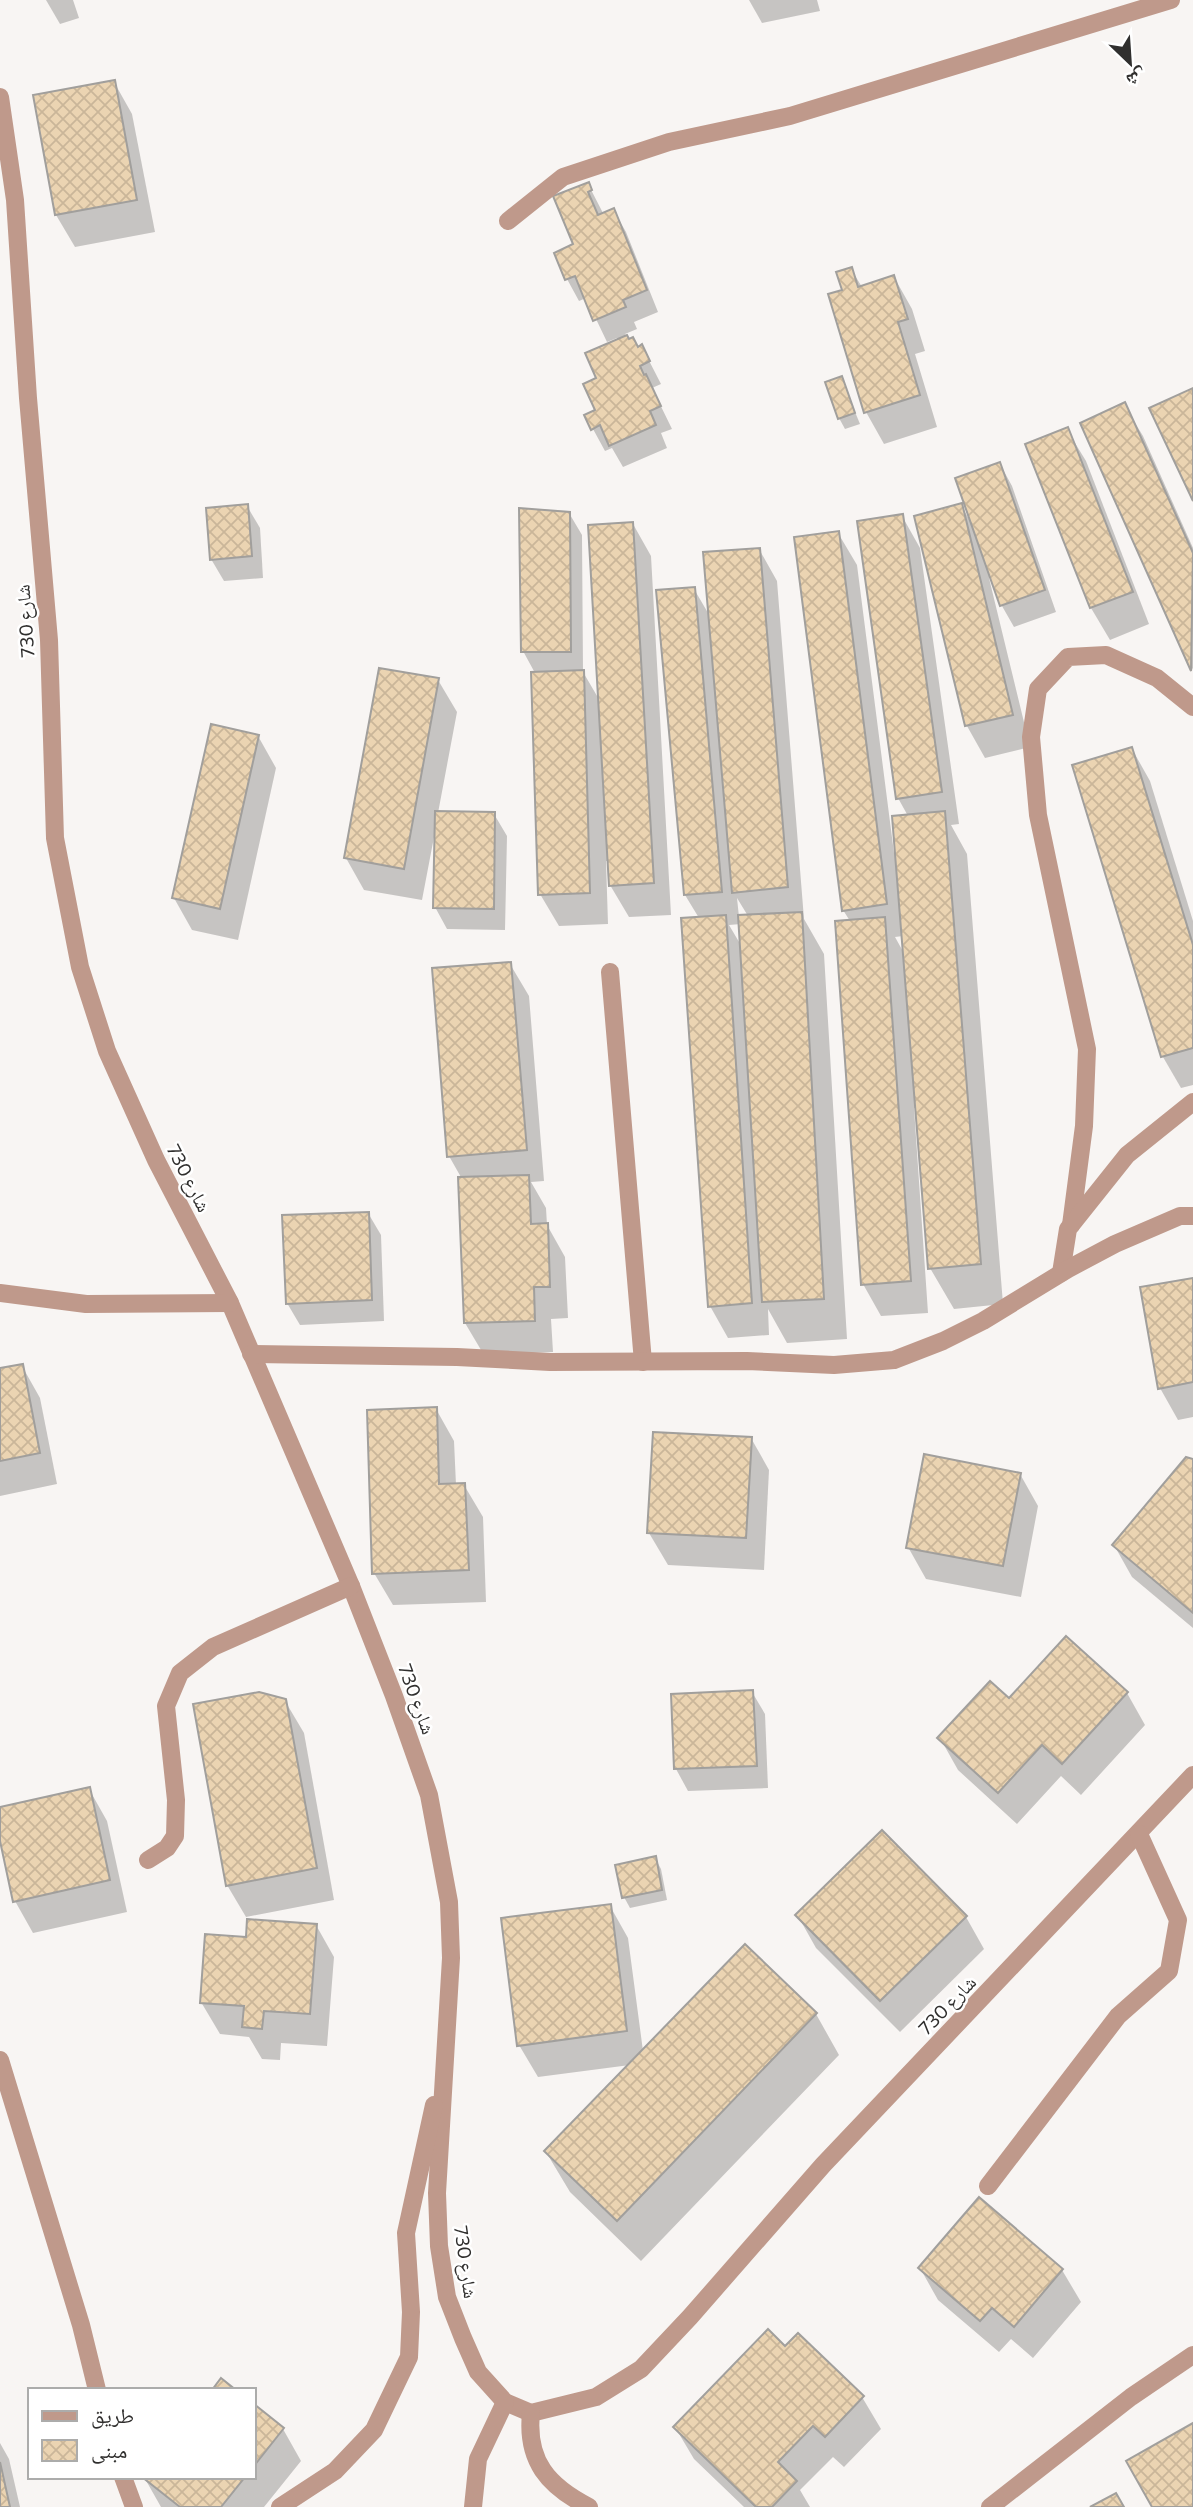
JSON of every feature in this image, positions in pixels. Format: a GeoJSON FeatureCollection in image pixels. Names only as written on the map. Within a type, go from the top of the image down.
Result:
{"type":"FeatureCollection","features":[{"type":"Feature","properties":{"kind":"street"},"geometry":{"type":"LineString","coordinates":[[508,221],[563,177],[669,142],[790,116],[1171,0]]}},
{"type":"Feature","properties":{"kind":"street","name":"شارع 730"},"geometry":{"type":"LineString","coordinates":[[0,97],[15,200],[48,640],[55,838],[80,967],[107,1051],[156,1160],[230,1303],[351,1586],[429,1795],[449,1902],[451,1958],[437,2193],[439,2246],[447,2297],[478,2372],[505,2402],[531,2413],[596,2397],[640,2369],[690,2317],[823,2165],[1193,1775]]}},
{"type":"Feature","properties":{"kind":"street"},"geometry":{"type":"LineString","coordinates":[[1071,1225],[1083,1126],[1087,1049],[1038,815],[1031,737],[1038,689],[1068,657],[1106,654],[1157,678],[1193,707]]}},
{"type":"Feature","properties":{"kind":"street"},"geometry":{"type":"LineString","coordinates":[[610,972],[643,1362]]}},
{"type":"Feature","properties":{"kind":"street"},"geometry":{"type":"LineString","coordinates":[[1061,1273],[1068,1229],[1071,1225],[1127,1155],[1193,1102]]}},
{"type":"Feature","properties":{"kind":"street"},"geometry":{"type":"LineString","coordinates":[[251,1354],[457,1357],[550,1362],[747,1361],[834,1365],[894,1360],[943,1342],[1115,1244],[1180,1216],[1193,1216]]}},
{"type":"Feature","properties":{"kind":"street"},"geometry":{"type":"LineString","coordinates":[[0,1293],[86,1304],[230,1303]]}},
{"type":"Feature","properties":{"kind":"street"},"geometry":{"type":"LineString","coordinates":[[148,1860],[167,1848],[175,1836],[176,1800],[166,1706],[180,1673],[213,1647],[351,1586]]}},
{"type":"Feature","properties":{"kind":"street"},"geometry":{"type":"LineString","coordinates":[[988,2186],[1118,2016],[1169,1971],[1178,1920],[1139,1834]]}},
{"type":"Feature","properties":{"kind":"street"},"geometry":{"type":"LineString","coordinates":[[280,2507],[335,2471],[374,2430],[409,2357],[411,2312],[406,2233],[446,2051]]}},
{"type":"Feature","properties":{"kind":"street"},"geometry":{"type":"LineString","coordinates":[[0,2060],[77,2312],[96,2388]]}},
{"type":"Feature","properties":{"kind":"street"},"geometry":{"type":"LineString","coordinates":[[990,2507],[1131,2397],[1193,2355]]}},
{"type":"Feature","properties":{"kind":"street"},"geometry":{"type":"LineString","coordinates":[[473,2507],[478,2459],[505,2402]]}},
{"type":"Feature","properties":{"kind":"street"},"geometry":{"type":"LineString","coordinates":[[531,2413],[530,2445],[541,2467],[556,2487],[589,2507]]}},
{"type":"Feature","properties":{"kind":"street"},"geometry":{"type":"LineString","coordinates":[[124,2479],[134,2507]]}},
{"type":"Feature","properties":{"kind":"building"},"geometry":{"type":"Polygon","coordinates":[[[115,80],[137,200],[55,215],[33,95],[115,80]]]}},
{"type":"Feature","properties":{"kind":"building"},"geometry":{"type":"Polygon","coordinates":[[[589,182],[592,190],[588,192],[598,215],[614,208],[647,290],[623,300],[626,307],[593,321],[575,276],[565,280],[554,253],[573,244],[553,196],[589,182]]]}},
{"type":"Feature","properties":{"kind":"building"},"geometry":{"type":"Polygon","coordinates":[[[852,267],[858,287],[894,275],[908,319],[898,322],[920,395],[864,413],[828,294],[842,290],[836,272],[852,267]]]}},
{"type":"Feature","properties":{"kind":"building"},"geometry":{"type":"Polygon","coordinates":[[[627,335],[629,339],[633,337],[638,347],[642,344],[650,361],[640,366],[661,406],[650,411],[656,425],[609,446],[600,425],[591,430],[584,415],[595,410],[583,384],[596,378],[585,353],[627,335]]]}},
{"type":"Feature","properties":{"kind":"building"},"geometry":{"type":"Polygon","coordinates":[[[842,376],[855,413],[838,419],[825,382],[842,376]]]}},
{"type":"Feature","properties":{"kind":"building"},"geometry":{"type":"Polygon","coordinates":[[[1193,388],[1193,501],[1149,408],[1193,388]]]}},
{"type":"Feature","properties":{"kind":"building"},"geometry":{"type":"Polygon","coordinates":[[[1125,402],[1193,553],[1191,671],[1080,423],[1125,402]]]}},
{"type":"Feature","properties":{"kind":"building"},"geometry":{"type":"Polygon","coordinates":[[[1068,427],[1133,592],[1090,608],[1025,444],[1068,427]]]}},
{"type":"Feature","properties":{"kind":"building"},"geometry":{"type":"Polygon","coordinates":[[[1000,462],[1045,590],[1000,606],[955,478],[1000,462]]]}},
{"type":"Feature","properties":{"kind":"building"},"geometry":{"type":"Polygon","coordinates":[[[962,503],[1013,715],[965,726],[914,516],[962,503]]]}},
{"type":"Feature","properties":{"kind":"building"},"geometry":{"type":"Polygon","coordinates":[[[248,504],[252,556],[210,560],[206,508],[248,504]]]}},
{"type":"Feature","properties":{"kind":"building"},"geometry":{"type":"Polygon","coordinates":[[[519,508],[570,512],[571,652],[521,652],[519,508]]]}},
{"type":"Feature","properties":{"kind":"building"},"geometry":{"type":"Polygon","coordinates":[[[903,514],[942,792],[896,799],[857,521],[903,514]]]}},
{"type":"Feature","properties":{"kind":"building"},"geometry":{"type":"Polygon","coordinates":[[[633,522],[654,883],[609,886],[588,525],[633,522]]]}},
{"type":"Feature","properties":{"kind":"building"},"geometry":{"type":"Polygon","coordinates":[[[839,531],[887,904],[842,911],[794,537],[839,531]]]}},
{"type":"Feature","properties":{"kind":"building"},"geometry":{"type":"Polygon","coordinates":[[[760,548],[788,887],[732,893],[703,552],[760,548]]]}},
{"type":"Feature","properties":{"kind":"building"},"geometry":{"type":"Polygon","coordinates":[[[695,587],[722,892],[684,895],[656,590],[695,587]]]}},
{"type":"Feature","properties":{"kind":"building"},"geometry":{"type":"Polygon","coordinates":[[[379,668],[439,678],[404,869],[344,858],[379,668]]]}},
{"type":"Feature","properties":{"kind":"building"},"geometry":{"type":"Polygon","coordinates":[[[584,670],[590,893],[538,895],[531,672],[584,670]]]}},
{"type":"Feature","properties":{"kind":"building"},"geometry":{"type":"Polygon","coordinates":[[[211,724],[259,735],[220,909],[172,898],[211,724]]]}},
{"type":"Feature","properties":{"kind":"building"},"geometry":{"type":"Polygon","coordinates":[[[1132,747],[1193,945],[1193,1048],[1161,1057],[1072,765],[1132,747]]]}},
{"type":"Feature","properties":{"kind":"building"},"geometry":{"type":"Polygon","coordinates":[[[435,811],[495,812],[494,909],[433,908],[435,811]]]}},
{"type":"Feature","properties":{"kind":"building"},"geometry":{"type":"Polygon","coordinates":[[[945,811],[981,1264],[928,1269],[892,816],[945,811]]]}},
{"type":"Feature","properties":{"kind":"building"},"geometry":{"type":"Polygon","coordinates":[[[802,912],[824,1299],[762,1302],[738,915],[802,912]]]}},
{"type":"Feature","properties":{"kind":"building"},"geometry":{"type":"Polygon","coordinates":[[[726,915],[752,1303],[708,1307],[681,918],[726,915]]]}},
{"type":"Feature","properties":{"kind":"building"},"geometry":{"type":"Polygon","coordinates":[[[885,917],[911,1281],[861,1285],[835,921],[885,917]]]}},
{"type":"Feature","properties":{"kind":"building"},"geometry":{"type":"Polygon","coordinates":[[[511,962],[527,1150],[447,1157],[432,968],[511,962]]]}},
{"type":"Feature","properties":{"kind":"building"},"geometry":{"type":"Polygon","coordinates":[[[529,1175],[531,1224],[548,1223],[550,1287],[534,1287],[535,1321],[464,1323],[458,1177],[529,1175]]]}},
{"type":"Feature","properties":{"kind":"building"},"geometry":{"type":"Polygon","coordinates":[[[369,1212],[372,1300],[286,1304],[282,1215],[369,1212]]]}},
{"type":"Feature","properties":{"kind":"building"},"geometry":{"type":"Polygon","coordinates":[[[1193,1278],[1193,1382],[1158,1389],[1140,1287],[1193,1278]]]}},
{"type":"Feature","properties":{"kind":"building"},"geometry":{"type":"Polygon","coordinates":[[[23,1364],[40,1453],[0,1461],[0,1368],[23,1364]]]}},
{"type":"Feature","properties":{"kind":"building"},"geometry":{"type":"Polygon","coordinates":[[[437,1407],[439,1484],[465,1483],[469,1570],[372,1574],[367,1410],[437,1407]]]}},
{"type":"Feature","properties":{"kind":"building"},"geometry":{"type":"Polygon","coordinates":[[[653,1432],[752,1437],[746,1538],[647,1533],[653,1432]]]}},
{"type":"Feature","properties":{"kind":"building"},"geometry":{"type":"Polygon","coordinates":[[[924,1454],[1021,1473],[1003,1566],[906,1548],[924,1454]]]}},
{"type":"Feature","properties":{"kind":"building"},"geometry":{"type":"Polygon","coordinates":[[[1186,1457],[1193,1459],[1193,1613],[1112,1545],[1186,1457]]]}},
{"type":"Feature","properties":{"kind":"building"},"geometry":{"type":"Polygon","coordinates":[[[1066,1636],[1128,1692],[1062,1764],[1042,1745],[998,1793],[937,1738],[990,1681],[1009,1698],[1066,1636]]]}},
{"type":"Feature","properties":{"kind":"building"},"geometry":{"type":"Polygon","coordinates":[[[753,1690],[757,1766],[674,1769],[671,1694],[753,1690]]]}},
{"type":"Feature","properties":{"kind":"building"},"geometry":{"type":"Polygon","coordinates":[[[259,1692],[286,1699],[317,1868],[226,1886],[193,1704],[259,1692]]]}},
{"type":"Feature","properties":{"kind":"building"},"geometry":{"type":"Polygon","coordinates":[[[90,1787],[110,1880],[13,1902],[0,1841],[0,1807],[90,1787]]]}},
{"type":"Feature","properties":{"kind":"building"},"geometry":{"type":"Polygon","coordinates":[[[882,1830],[967,1916],[880,2001],[795,1915],[882,1830]]]}},
{"type":"Feature","properties":{"kind":"building"},"geometry":{"type":"Polygon","coordinates":[[[656,1856],[662,1890],[622,1898],[615,1865],[656,1856]]]}},
{"type":"Feature","properties":{"kind":"building"},"geometry":{"type":"Polygon","coordinates":[[[611,1904],[627,2031],[517,2046],[501,1918],[611,1904]]]}},
{"type":"Feature","properties":{"kind":"building"},"geometry":{"type":"Polygon","coordinates":[[[247,1919],[317,1924],[310,2014],[264,2011],[262,2029],[242,2027],[244,2006],[200,2003],[205,1934],[246,1937],[247,1919]]]}},
{"type":"Feature","properties":{"kind":"building"},"geometry":{"type":"Polygon","coordinates":[[[745,1944],[817,2013],[617,2221],[544,2151],[745,1944]]]}},
{"type":"Feature","properties":{"kind":"building"},"geometry":{"type":"Polygon","coordinates":[[[979,2197],[1063,2269],[1014,2327],[992,2308],[980,2321],[918,2268],[979,2197]]]}},
{"type":"Feature","properties":{"kind":"building"},"geometry":{"type":"Polygon","coordinates":[[[768,2329],[785,2346],[798,2333],[864,2396],[825,2437],[813,2426],[778,2462],[797,2481],[772,2507],[756,2507],[673,2427],[768,2329]]]}},
{"type":"Feature","properties":{"kind":"building"},"geometry":{"type":"Polygon","coordinates":[[[221,2378],[234,2388],[214,2388],[221,2378]]]}},
{"type":"Feature","properties":{"kind":"building"},"geometry":{"type":"Polygon","coordinates":[[[256,2406],[284,2428],[256,2463],[256,2406]]]}},
{"type":"Feature","properties":{"kind":"building"},"geometry":{"type":"Polygon","coordinates":[[[1193,2423],[1193,2507],[1152,2507],[1126,2461],[1193,2423]]]}},
{"type":"Feature","properties":{"kind":"building"},"geometry":{"type":"Polygon","coordinates":[[[0,2462],[10,2507],[0,2507],[0,2462]]]}},
{"type":"Feature","properties":{"kind":"building"},"geometry":{"type":"Polygon","coordinates":[[[145,2479],[243,2479],[221,2507],[180,2507],[145,2479]]]}},
{"type":"Feature","properties":{"kind":"building"},"geometry":{"type":"Polygon","coordinates":[[[1116,2493],[1124,2507],[1090,2507],[1116,2493]]]}}]}
